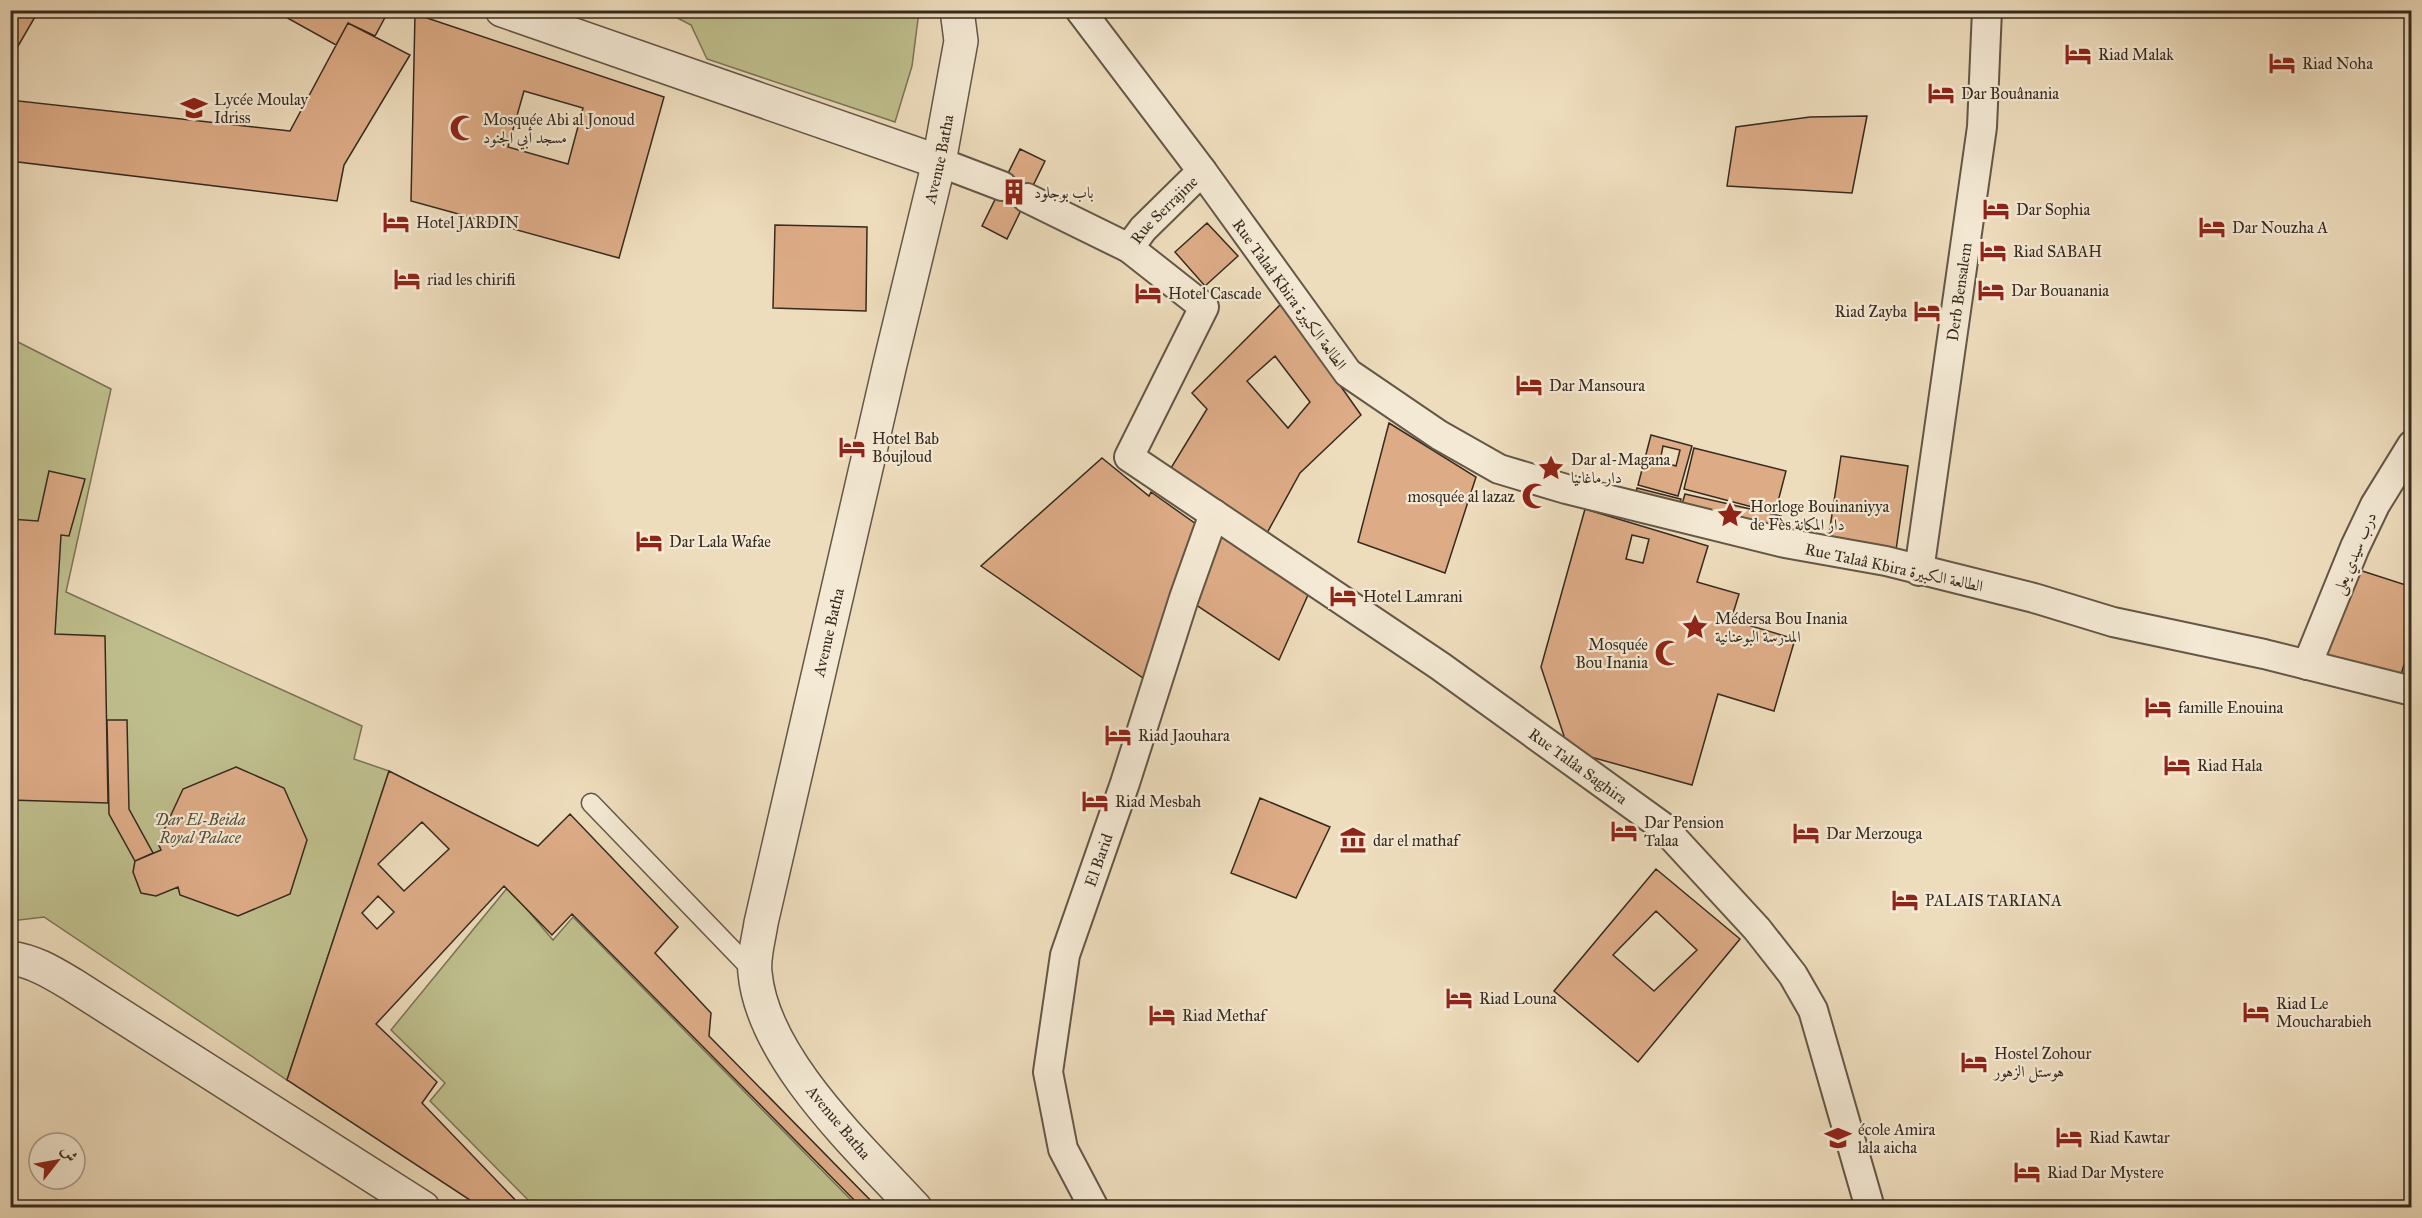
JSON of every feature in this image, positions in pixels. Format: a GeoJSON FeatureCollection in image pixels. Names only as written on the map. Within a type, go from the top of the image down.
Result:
{"type":"FeatureCollection","features":[{"type":"Feature","properties":{"kind":"street"},"geometry":{"type":"LineString","coordinates":[[502,10],[939,162],[1015,192],[1129,248]]}},
{"type":"Feature","properties":{"kind":"street","name":"Avenue Batha"},"geometry":{"type":"LineString","coordinates":[[915,1208],[833,1119],[786,1057],[765,1015],[754,972],[761,923],[939,162],[961,41],[957,10]]}},
{"type":"Feature","properties":{"kind":"street","name":"Rue Talaâ Kbira الطالعة الكبيرة"},"geometry":{"type":"LineString","coordinates":[[1080,10],[1202,171],[1348,374],[1439,435],[1499,469],[1566,489],[1785,543],[1886,561],[2034,598],[2113,622],[2264,654],[2412,691]]}},
{"type":"Feature","properties":{"kind":"street","name":"Derb Bensalem"},"geometry":{"type":"LineString","coordinates":[[1919,571],[1982,127],[1987,10]]}},
{"type":"Feature","properties":{"kind":"street","name":"Rue Serrajine"},"geometry":{"type":"LineString","coordinates":[[1129,248],[1143,229],[1202,171]]}},
{"type":"Feature","properties":{"kind":"street","name":"Rue Talâa Saghira"},"geometry":{"type":"LineString","coordinates":[[1129,248],[1204,307],[1129,457],[1500,708],[1663,827],[1758,929],[1793,975],[1813,1010],[1870,1208]]}},
{"type":"Feature","properties":{"kind":"street","name":"درب سيدي يعلى"},"geometry":{"type":"LineString","coordinates":[[2307,666],[2375,505],[2412,445]]}},
{"type":"Feature","properties":{"kind":"street","name":"El Barid"},"geometry":{"type":"LineString","coordinates":[[1094,1208],[1063,1149],[1048,1072],[1065,955],[1214,514]]}},
{"type":"Feature","properties":{"kind":"street"},"geometry":{"type":"LineString","coordinates":[[10,958],[25,960],[73,985],[423,1208]]}},
{"type":"Feature","properties":{"kind":"lane"},"geometry":{"type":"LineString","coordinates":[[591,803],[754,972]]}},
{"type":"Feature","properties":{"kind":"green space"},"geometry":{"type":"Polygon","coordinates":[[[890,10],[892,13],[919,11],[912,66],[895,122],[707,59],[691,25],[664,11],[890,10]]]}},
{"type":"Feature","properties":{"kind":"green space","name":"Dar El-Beida Royal Palace"},"geometry":{"type":"Polygon","coordinates":[[[10,338],[111,389],[66,592],[362,726],[354,759],[389,771],[287,1080],[44,917],[11,921],[10,338]]]}},
{"type":"Feature","properties":{"kind":"green space"},"geometry":{"type":"Polygon","coordinates":[[[508,887],[553,940],[573,917],[858,1207],[535,1207],[430,1101],[445,1083],[391,1030],[508,887]]]}},
{"type":"Feature","properties":{"kind":"building"},"geometry":{"type":"Polygon","coordinates":[[[10,10],[39,10],[10,60],[10,10]]]}},
{"type":"Feature","properties":{"kind":"building"},"geometry":{"type":"Polygon","coordinates":[[[273,10],[389,10],[375,36],[348,23],[336,45],[273,10]]]}},
{"type":"Feature","properties":{"kind":"building","name":"Mosquée Abi al Jonoud مسجد أبي الجنود"},"geometry":{"type":"Polygon","coordinates":[[[415,14],[664,97],[619,258],[411,201],[415,14]],[[524,91],[508,147],[568,164],[583,108],[524,91]]]}},
{"type":"Feature","properties":{"kind":"building"},"geometry":{"type":"Polygon","coordinates":[[[348,23],[410,55],[344,165],[337,201],[10,161],[10,100],[290,131],[348,23]]]}},
{"type":"Feature","properties":{"kind":"building"},"geometry":{"type":"Polygon","coordinates":[[[1867,116],[1852,193],[1727,186],[1736,127],[1810,117],[1867,116]]]}},
{"type":"Feature","properties":{"kind":"building","name":"باب بوجلود"},"geometry":{"type":"Polygon","coordinates":[[[1020,149],[1045,161],[1007,239],[982,226],[1020,149]]]}},
{"type":"Feature","properties":{"kind":"building"},"geometry":{"type":"Polygon","coordinates":[[[1207,223],[1238,256],[1205,286],[1175,252],[1207,223]]]}},
{"type":"Feature","properties":{"kind":"building"},"geometry":{"type":"Polygon","coordinates":[[[775,225],[867,227],[866,311],[773,308],[775,225]]]}},
{"type":"Feature","properties":{"kind":"building"},"geometry":{"type":"Polygon","coordinates":[[[1282,303],[1361,415],[1300,473],[1267,533],[1171,468],[1207,409],[1192,393],[1282,303]],[[1275,356],[1247,381],[1288,428],[1310,402],[1275,356]]]}},
{"type":"Feature","properties":{"kind":"building"},"geometry":{"type":"Polygon","coordinates":[[[1389,423],[1476,477],[1445,573],[1358,542],[1389,423]]]}},
{"type":"Feature","properties":{"kind":"building"},"geometry":{"type":"Polygon","coordinates":[[[1651,435],[1692,446],[1678,496],[1638,485],[1651,435]],[[1663,446],[1660,461],[1676,466],[1680,450],[1663,446]]]}},
{"type":"Feature","properties":{"kind":"building"},"geometry":{"type":"Polygon","coordinates":[[[1694,448],[1786,471],[1775,513],[1684,489],[1694,448]]]}},
{"type":"Feature","properties":{"kind":"building"},"geometry":{"type":"Polygon","coordinates":[[[1841,456],[1908,466],[1895,557],[1827,547],[1841,456]]]}},
{"type":"Feature","properties":{"kind":"building"},"geometry":{"type":"Polygon","coordinates":[[[1102,458],[1149,496],[1151,492],[1196,524],[1146,680],[981,566],[1102,458]]]}},
{"type":"Feature","properties":{"kind":"building","name":"Dar El-Beida Royal Palace"},"geometry":{"type":"Polygon","coordinates":[[[49,471],[85,479],[69,536],[61,535],[55,634],[105,636],[108,803],[10,800],[10,519],[38,521],[49,471]]]}},
{"type":"Feature","properties":{"kind":"building"},"geometry":{"type":"Polygon","coordinates":[[[1637,488],[1681,499],[1678,511],[1634,500],[1637,488]]]}},
{"type":"Feature","properties":{"kind":"building"},"geometry":{"type":"Polygon","coordinates":[[[1685,494],[1781,516],[1777,535],[1680,511],[1685,494]]]}},
{"type":"Feature","properties":{"kind":"building","name":"Mosquée Bou Inania"},"geometry":{"type":"Polygon","coordinates":[[[1585,509],[1708,546],[1697,582],[1739,594],[1731,620],[1795,639],[1774,711],[1718,694],[1692,785],[1569,751],[1541,667],[1585,509]]]}},
{"type":"Feature","properties":{"kind":"building"},"geometry":{"type":"Polygon","coordinates":[[[1216,519],[1312,586],[1279,660],[1187,599],[1216,519]]]}},
{"type":"Feature","properties":{"kind":"building"},"geometry":{"type":"Polygon","coordinates":[[[1632,535],[1649,539],[1643,563],[1626,559],[1632,535]]]}},
{"type":"Feature","properties":{"kind":"building"},"geometry":{"type":"Polygon","coordinates":[[[2353,568],[2412,587],[2412,639],[2399,681],[2317,662],[2353,568]]]}},
{"type":"Feature","properties":{"kind":"building"},"geometry":{"type":"Polygon","coordinates":[[[107,720],[127,720],[129,809],[153,853],[135,861],[109,814],[107,720]]]}},
{"type":"Feature","properties":{"kind":"building","name":"Dar El-Beida Royal Palace"},"geometry":{"type":"Polygon","coordinates":[[[236,767],[284,788],[307,840],[290,894],[238,916],[180,895],[178,887],[156,896],[141,893],[133,872],[135,861],[161,850],[158,843],[183,789],[236,767]]]}},
{"type":"Feature","properties":{"kind":"building"},"geometry":{"type":"Polygon","coordinates":[[[389,771],[538,846],[570,814],[678,927],[655,953],[711,1013],[709,1036],[878,1208],[862,1208],[572,914],[552,935],[504,886],[376,1024],[437,1082],[422,1103],[523,1208],[482,1208],[287,1080],[389,771]],[[422,822],[378,864],[404,891],[449,849],[422,822]]]}},
{"type":"Feature","properties":{"kind":"building"},"geometry":{"type":"Polygon","coordinates":[[[1260,798],[1330,827],[1296,898],[1231,873],[1260,798]]]}},
{"type":"Feature","properties":{"kind":"building"},"geometry":{"type":"Polygon","coordinates":[[[1656,869],[1740,939],[1638,1062],[1554,991],[1656,869]],[[1656,911],[1613,955],[1654,991],[1697,950],[1656,911]]]}},
{"type":"Feature","properties":{"kind":"building"},"geometry":{"type":"Polygon","coordinates":[[[378,896],[394,912],[377,929],[362,913],[378,896]]]}},
{"type":"Feature","properties":{"kind":"place","name":"Riad Malak"},"geometry":{"type":"Point","coordinates":[2078,54]}},
{"type":"Feature","properties":{"kind":"place","name":"Riad Noha"},"geometry":{"type":"Point","coordinates":[2282,63]}},
{"type":"Feature","properties":{"kind":"place","name":"Dar Bouânania"},"geometry":{"type":"Point","coordinates":[1941,93]}},
{"type":"Feature","properties":{"kind":"place","name":"Lycée Moulay Idriss"},"geometry":{"type":"Point","coordinates":[194,108]}},
{"type":"Feature","properties":{"kind":"place","name":"Mosquée Abi al Jonoud مسجد أبي الجنود"},"geometry":{"type":"Point","coordinates":[463,128]}},
{"type":"Feature","properties":{"kind":"place","name":"باب بوجلود"},"geometry":{"type":"Point","coordinates":[1014,192]}},
{"type":"Feature","properties":{"kind":"place","name":"Dar Sophia"},"geometry":{"type":"Point","coordinates":[1996,209]}},
{"type":"Feature","properties":{"kind":"place","name":"Hotel JARDIN"},"geometry":{"type":"Point","coordinates":[396,222]}},
{"type":"Feature","properties":{"kind":"place","name":"Dar Nouzha A"},"geometry":{"type":"Point","coordinates":[2212,227]}},
{"type":"Feature","properties":{"kind":"place","name":"Riad SABAH"},"geometry":{"type":"Point","coordinates":[1993,251]}},
{"type":"Feature","properties":{"kind":"place","name":"riad les chirifi"},"geometry":{"type":"Point","coordinates":[407,279]}},
{"type":"Feature","properties":{"kind":"place","name":"Dar Bouanania"},"geometry":{"type":"Point","coordinates":[1991,290]}},
{"type":"Feature","properties":{"kind":"place","name":"Hotel Cascade"},"geometry":{"type":"Point","coordinates":[1148,293]}},
{"type":"Feature","properties":{"kind":"place","name":"Riad Zayba"},"geometry":{"type":"Point","coordinates":[1927,311]}},
{"type":"Feature","properties":{"kind":"place","name":"Dar Mansoura"},"geometry":{"type":"Point","coordinates":[1529,385]}},
{"type":"Feature","properties":{"kind":"place","name":"Hotel Bab Boujloud"},"geometry":{"type":"Point","coordinates":[852,447]}},
{"type":"Feature","properties":{"kind":"place","name":"Dar al-Magana دار ماغانيا"},"geometry":{"type":"Point","coordinates":[1551,468]}},
{"type":"Feature","properties":{"kind":"place","name":"mosquée al lazaz"},"geometry":{"type":"Point","coordinates":[1535,496]}},
{"type":"Feature","properties":{"kind":"place","name":"Horloge Bouinaniyya de Fès دار المكانة"},"geometry":{"type":"Point","coordinates":[1730,515]}},
{"type":"Feature","properties":{"kind":"place","name":"Dar Lala Wafae"},"geometry":{"type":"Point","coordinates":[649,541]}},
{"type":"Feature","properties":{"kind":"place","name":"Hotel Lamrani"},"geometry":{"type":"Point","coordinates":[1343,596]}},
{"type":"Feature","properties":{"kind":"place","name":"Médersa Bou Inania المدرسة البوعنانية"},"geometry":{"type":"Point","coordinates":[1695,627]}},
{"type":"Feature","properties":{"kind":"place","name":"Mosquée Bou Inania"},"geometry":{"type":"Point","coordinates":[1668,653]}},
{"type":"Feature","properties":{"kind":"place","name":"famille Enouina"},"geometry":{"type":"Point","coordinates":[2158,707]}},
{"type":"Feature","properties":{"kind":"place","name":"Riad Jaouhara"},"geometry":{"type":"Point","coordinates":[1118,735]}},
{"type":"Feature","properties":{"kind":"place","name":"Riad Hala"},"geometry":{"type":"Point","coordinates":[2177,765]}},
{"type":"Feature","properties":{"kind":"place","name":"Riad Mesbah"},"geometry":{"type":"Point","coordinates":[1095,801]}},
{"type":"Feature","properties":{"kind":"place","name":"Dar Pension Talaa"},"geometry":{"type":"Point","coordinates":[1624,831]}},
{"type":"Feature","properties":{"kind":"place","name":"Dar Merzouga"},"geometry":{"type":"Point","coordinates":[1806,833]}},
{"type":"Feature","properties":{"kind":"place","name":"dar el mathaf"},"geometry":{"type":"Point","coordinates":[1353,840]}},
{"type":"Feature","properties":{"kind":"place","name":"PALAIS TARIANA"},"geometry":{"type":"Point","coordinates":[1905,900]}},
{"type":"Feature","properties":{"kind":"place","name":"Riad Louna"},"geometry":{"type":"Point","coordinates":[1459,998]}},
{"type":"Feature","properties":{"kind":"place","name":"Riad Le Moucharabieh"},"geometry":{"type":"Point","coordinates":[2256,1012]}},
{"type":"Feature","properties":{"kind":"place","name":"Riad Methaf"},"geometry":{"type":"Point","coordinates":[1162,1015]}},
{"type":"Feature","properties":{"kind":"place","name":"Hostel Zohour هوستل الزهور"},"geometry":{"type":"Point","coordinates":[1974,1062]}},
{"type":"Feature","properties":{"kind":"place","name":"Riad Kawtar"},"geometry":{"type":"Point","coordinates":[2069,1137]}},
{"type":"Feature","properties":{"kind":"place","name":"école Amira lala aicha"},"geometry":{"type":"Point","coordinates":[1838,1138]}},
{"type":"Feature","properties":{"kind":"place","name":"Riad Dar Mystere"},"geometry":{"type":"Point","coordinates":[2027,1172]}}]}
